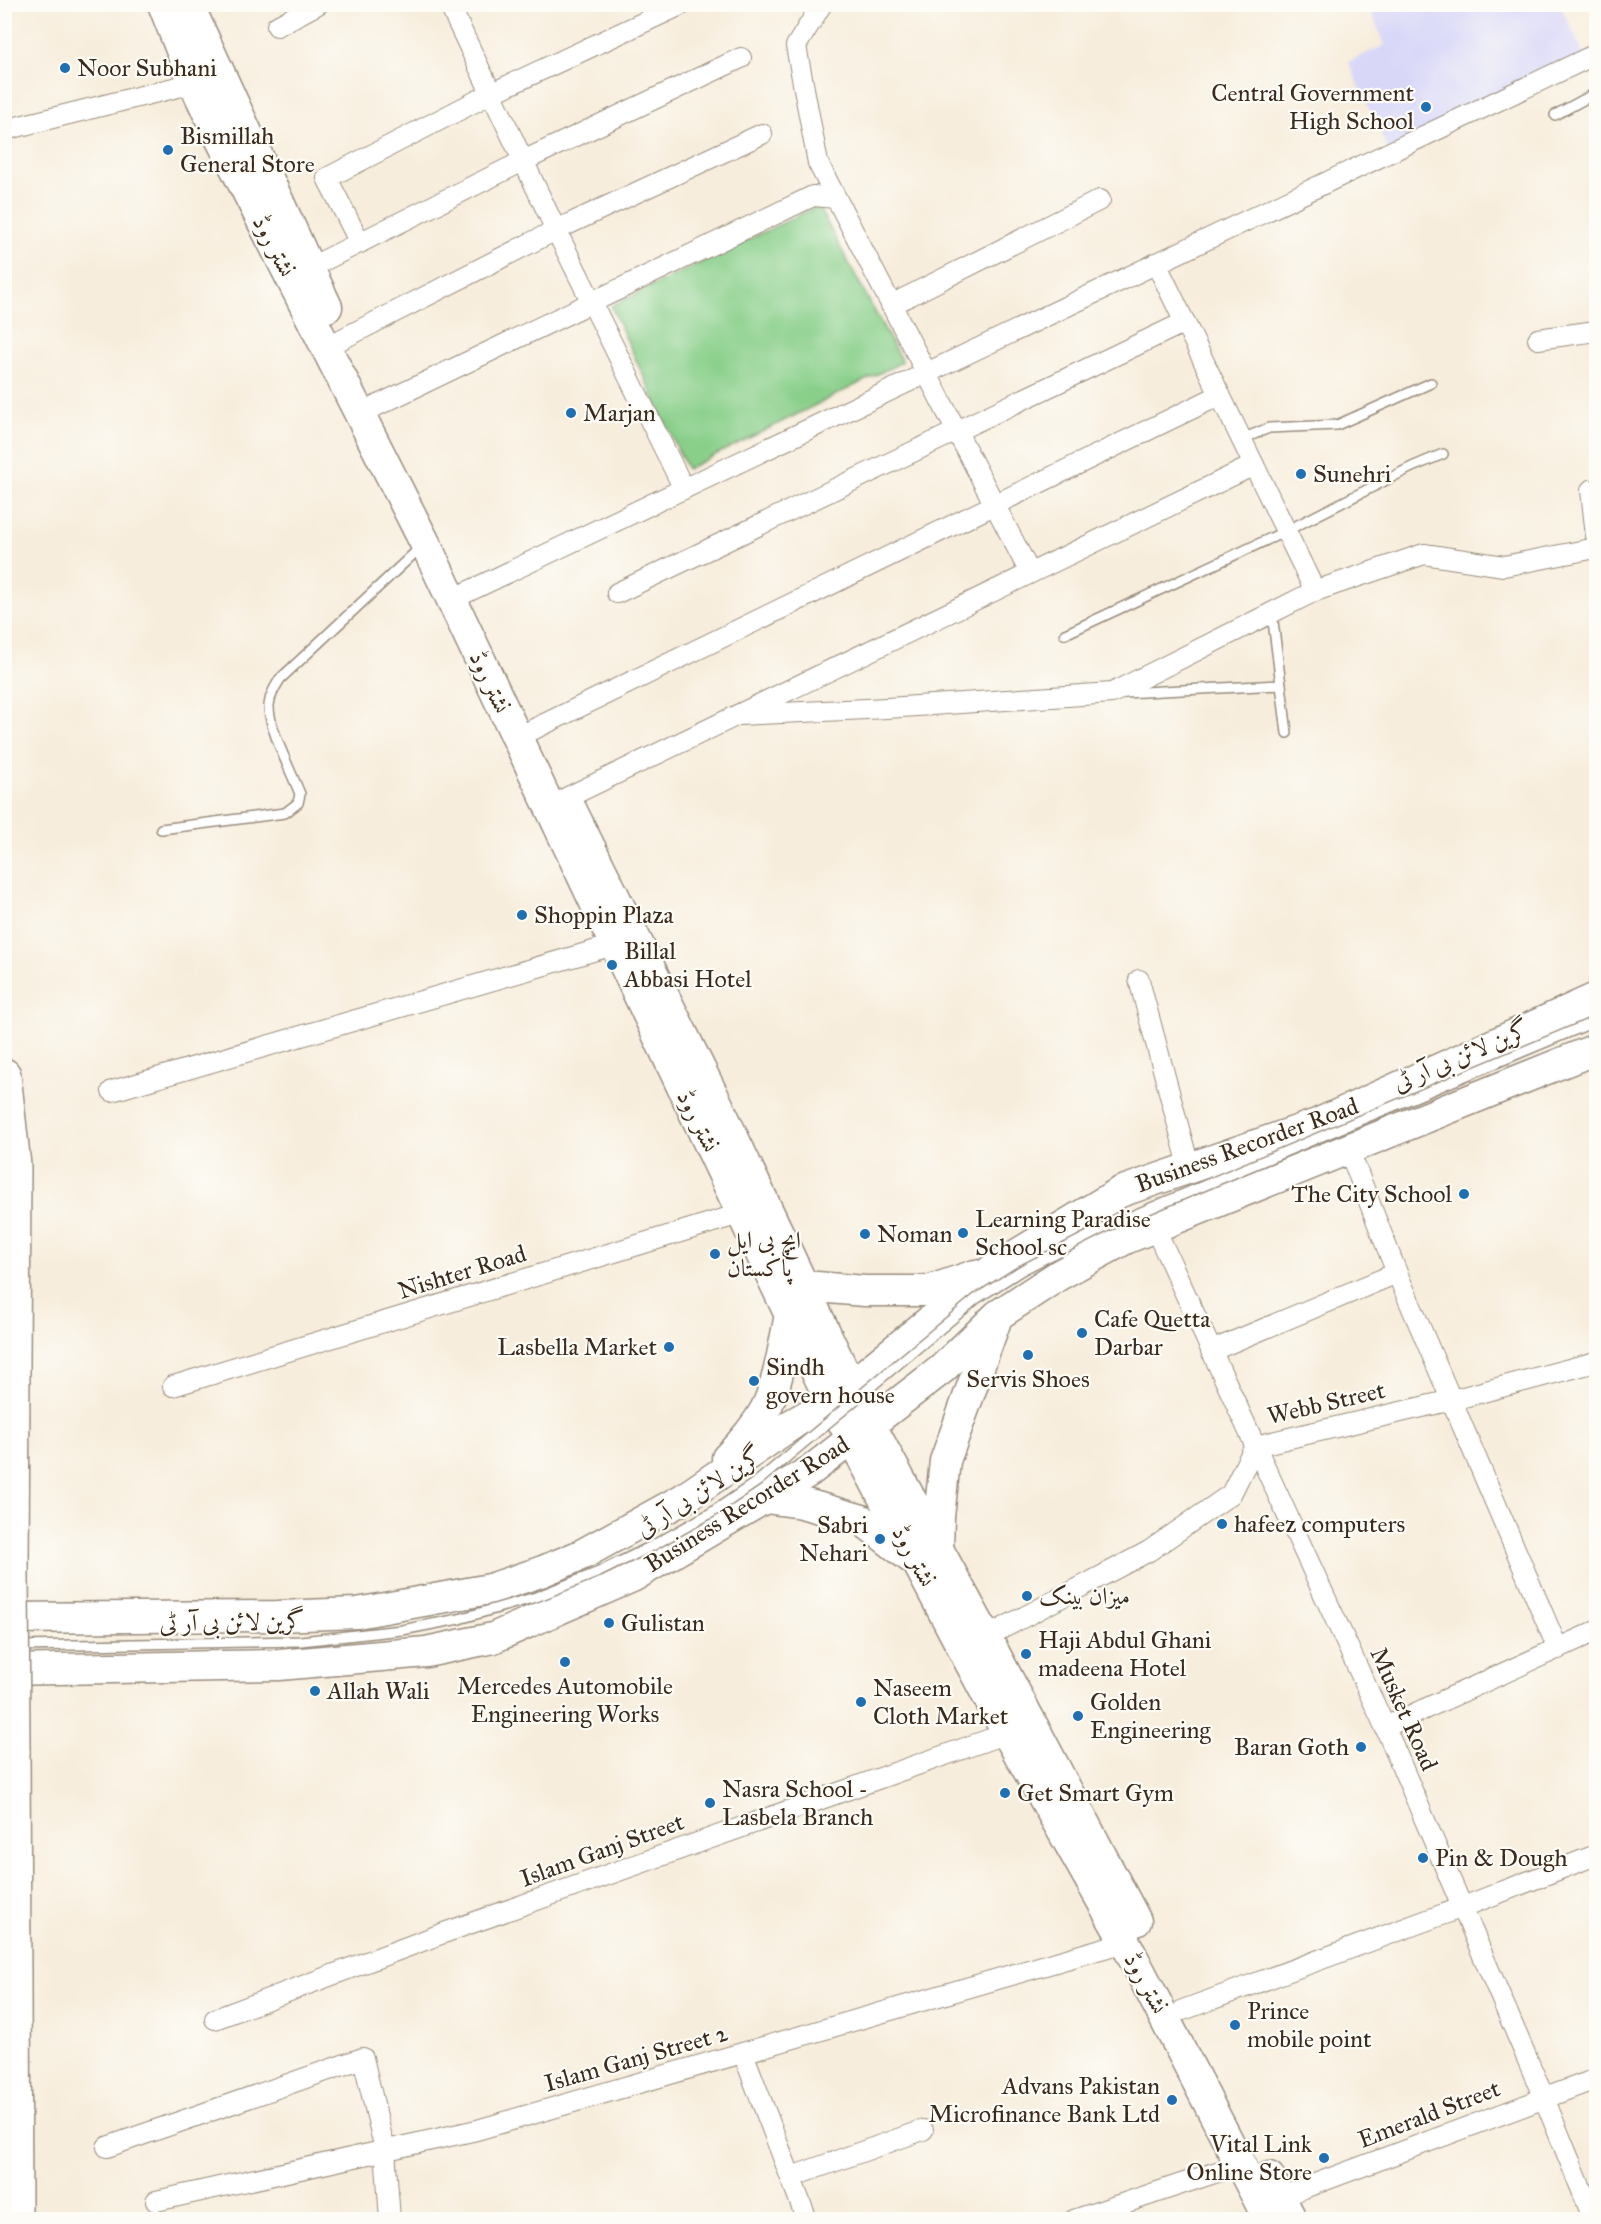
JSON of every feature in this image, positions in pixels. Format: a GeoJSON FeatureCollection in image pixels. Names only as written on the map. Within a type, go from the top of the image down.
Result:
{"type":"FeatureCollection","features":[{"type":"Feature","properties":{"kind":"highway"},"geometry":{"type":"LineString","coordinates":[[4,1075],[14,1165],[12,1595],[15,2220]]}},
{"type":"Feature","properties":{"kind":"main road","name":"نشتر روڈ"},"geometry":{"type":"LineString","coordinates":[[163,4],[194,83],[625,941],[754,1209],[790,1315],[841,1394],[928,1556],[1007,1732],[1125,1942],[1241,2164],[1280,2212]]}},
{"type":"Feature","properties":{"kind":"main road","name":"نشتر روڈ"},"geometry":{"type":"LineString","coordinates":[[188,4],[374,407],[566,798],[625,941]]}},
{"type":"Feature","properties":{"kind":"main road","name":"Business Recorder Road"},"geometry":{"type":"LineString","coordinates":[[4,1618],[277,1616],[357,1613],[490,1589],[582,1555],[683,1499],[794,1423],[841,1394],[993,1269],[1042,1237],[1120,1192],[1189,1166],[1317,1124],[1596,999]]}},
{"type":"Feature","properties":{"kind":"main road","name":"Business Recorder Road"},"geometry":{"type":"LineString","coordinates":[[4,1670],[279,1665],[426,1652],[493,1638],[633,1576],[810,1471],[942,1369],[998,1315],[1059,1275],[1125,1239],[1596,1049]]}},
{"type":"Feature","properties":{"kind":"main road","name":"نشتر روڈ"},"geometry":{"type":"LineString","coordinates":[[754,1209],[804,1286],[841,1394]]}},
{"type":"Feature","properties":{"kind":"main road"},"geometry":{"type":"LineString","coordinates":[[804,1286],[865,1291],[928,1291],[993,1269]]}},
{"type":"Feature","properties":{"kind":"main road"},"geometry":{"type":"LineString","coordinates":[[683,1499],[737,1448],[767,1406],[790,1315]]}},
{"type":"Feature","properties":{"kind":"main road"},"geometry":{"type":"LineString","coordinates":[[765,1498],[802,1503],[862,1520],[928,1556],[939,1517],[945,1461],[998,1315]]}},
{"type":"Feature","properties":{"kind":"main road","name":"نشتر روڈ"},"geometry":{"type":"LineString","coordinates":[[928,1556],[986,1637],[1183,2010],[1280,2212]]}},
{"type":"Feature","properties":{"kind":"street"},"geometry":{"type":"LineString","coordinates":[[277,26],[318,4]]}},
{"type":"Feature","properties":{"kind":"street"},"geometry":{"type":"LineString","coordinates":[[449,4],[556,230],[684,489]]}},
{"type":"Feature","properties":{"kind":"street"},"geometry":{"type":"LineString","coordinates":[[360,243],[327,178],[492,93],[682,4]]}},
{"type":"Feature","properties":{"kind":"street"},"geometry":{"type":"LineString","coordinates":[[822,4],[796,46],[818,163],[1030,573]]}},
{"type":"Feature","properties":{"kind":"street"},"geometry":{"type":"LineString","coordinates":[[465,594],[1596,54]]}},
{"type":"Feature","properties":{"kind":"street"},"geometry":{"type":"LineString","coordinates":[[309,268],[523,161],[741,58]]}},
{"type":"Feature","properties":{"kind":"street"},"geometry":{"type":"LineString","coordinates":[[4,130],[194,83]]}},
{"type":"Feature","properties":{"kind":"street"},"geometry":{"type":"LineString","coordinates":[[342,339],[556,230],[762,134]]}},
{"type":"Feature","properties":{"kind":"street"},"geometry":{"type":"LineString","coordinates":[[374,407],[813,196],[836,198]]}},
{"type":"Feature","properties":{"kind":"street"},"geometry":{"type":"LineString","coordinates":[[891,305],[1100,200]]}},
{"type":"Feature","properties":{"kind":"street"},"geometry":{"type":"LineString","coordinates":[[1156,263],[1316,591]]}},
{"type":"Feature","properties":{"kind":"street"},"geometry":{"type":"LineString","coordinates":[[617,593],[1185,321]]}},
{"type":"Feature","properties":{"kind":"street"},"geometry":{"type":"LineString","coordinates":[[1538,339],[1596,331]]}},
{"type":"Feature","properties":{"kind":"street"},"geometry":{"type":"LineString","coordinates":[[532,730],[1220,395]]}},
{"type":"Feature","properties":{"kind":"street"},"geometry":{"type":"LineString","coordinates":[[566,798],[1254,465]]}},
{"type":"Feature","properties":{"kind":"street"},"geometry":{"type":"LineString","coordinates":[[1592,490],[1596,536]]}},
{"type":"Feature","properties":{"kind":"street"},"geometry":{"type":"LineString","coordinates":[[738,715],[1112,693],[1316,591],[1424,554],[1504,566],[1596,548]]}},
{"type":"Feature","properties":{"kind":"street"},"geometry":{"type":"LineString","coordinates":[[112,1091],[625,941]]}},
{"type":"Feature","properties":{"kind":"street"},"geometry":{"type":"LineString","coordinates":[[1140,980],[1189,1166]]}},
{"type":"Feature","properties":{"kind":"street"},"geometry":{"type":"LineString","coordinates":[[1348,1148],[1397,1273],[1558,1649]]}},
{"type":"Feature","properties":{"kind":"street","name":"Nishter Road"},"geometry":{"type":"LineString","coordinates":[[173,1386],[754,1209]]}},
{"type":"Feature","properties":{"kind":"street","name":"Musket Road"},"geometry":{"type":"LineString","coordinates":[[1154,1226],[1385,1727],[1594,2220]]}},
{"type":"Feature","properties":{"kind":"street"},"geometry":{"type":"LineString","coordinates":[[1211,1351],[1397,1273]]}},
{"type":"Feature","properties":{"kind":"street","name":"Webb Street"},"geometry":{"type":"LineString","coordinates":[[986,1637],[1149,1551],[1231,1494],[1255,1446],[1452,1400],[1596,1362]]}},
{"type":"Feature","properties":{"kind":"street"},"geometry":{"type":"LineString","coordinates":[[1385,1727],[1596,1631]]}},
{"type":"Feature","properties":{"kind":"street","name":"Islam Ganj Street"},"geometry":{"type":"LineString","coordinates":[[215,2019],[441,1934],[1007,1732]]}},
{"type":"Feature","properties":{"kind":"street"},"geometry":{"type":"LineString","coordinates":[[1183,2010],[1463,1907],[1596,1855]]}},
{"type":"Feature","properties":{"kind":"street","name":"Islam Ganj Street 2"},"geometry":{"type":"LineString","coordinates":[[156,2201],[477,2130],[1125,1942]]}},
{"type":"Feature","properties":{"kind":"street"},"geometry":{"type":"LineString","coordinates":[[743,2054],[807,2220]]}},
{"type":"Feature","properties":{"kind":"street"},"geometry":{"type":"LineString","coordinates":[[107,2147],[363,2058],[385,2150],[390,2220]]}},
{"type":"Feature","properties":{"kind":"street","name":"Emerald Street"},"geometry":{"type":"LineString","coordinates":[[1280,2212],[1544,2098],[1596,2079]]}},
{"type":"Feature","properties":{"kind":"street"},"geometry":{"type":"LineString","coordinates":[[791,2177],[923,2130]]}},
{"type":"Feature","properties":{"kind":"street"},"geometry":{"type":"LineString","coordinates":[[1074,2220],[1241,2164]]}},
{"type":"Feature","properties":{"kind":"lane"},"geometry":{"type":"LineString","coordinates":[[1555,115],[1596,93]]}},
{"type":"Feature","properties":{"kind":"lane"},"geometry":{"type":"LineString","coordinates":[[1242,439],[1269,428],[1336,425],[1431,383]]}},
{"type":"Feature","properties":{"kind":"lane"},"geometry":{"type":"LineString","coordinates":[[1065,634],[1286,531],[1412,467],[1443,454]]}},
{"type":"Feature","properties":{"kind":"lane"},"geometry":{"type":"LineString","coordinates":[[161,829],[285,813],[298,803],[300,794],[270,719],[269,704],[272,693],[280,679],[425,543]]}},
{"type":"Feature","properties":{"kind":"lane"},"geometry":{"type":"LineString","coordinates":[[1272,613],[1287,733]]}},
{"type":"Feature","properties":{"kind":"lane"},"geometry":{"type":"LineString","coordinates":[[1112,693],[1281,685]]}},
{"type":"Feature","properties":{"kind":"lane","name":"گرین لائن بی آر ٹی"},"geometry":{"type":"LineString","coordinates":[[4,1646],[301,1641],[340,1638],[402,1630],[459,1619],[545,1594],[625,1561],[735,1498],[976,1299],[1050,1254],[1108,1226],[1596,1021]]}},
{"type":"Feature","properties":{"kind":"shaded area","name":"Central Government High School"},"geometry":{"type":"Polygon","coordinates":[[[1368,4],[1560,5],[1586,59],[1389,152],[1348,62],[1385,45],[1368,4]]]}},
{"type":"Feature","properties":{"kind":"green space"},"geometry":{"type":"Polygon","coordinates":[[[818,206],[902,362],[687,469],[611,306],[818,206]]]}},
{"type":"Feature","properties":{"kind":"place","name":"Noor Subhani"},"geometry":{"type":"Point","coordinates":[65,68]}},
{"type":"Feature","properties":{"kind":"place","name":"Central Government High School"},"geometry":{"type":"Point","coordinates":[1426,107]}},
{"type":"Feature","properties":{"kind":"place","name":"Bismillah General Store"},"geometry":{"type":"Point","coordinates":[168,150]}},
{"type":"Feature","properties":{"kind":"place","name":"Marjan"},"geometry":{"type":"Point","coordinates":[571,413]}},
{"type":"Feature","properties":{"kind":"place","name":"Sunehri"},"geometry":{"type":"Point","coordinates":[1301,474]}},
{"type":"Feature","properties":{"kind":"place","name":"Shoppin Plaza"},"geometry":{"type":"Point","coordinates":[522,915]}},
{"type":"Feature","properties":{"kind":"place","name":"Billal Abbasi Hotel"},"geometry":{"type":"Point","coordinates":[612,965]}},
{"type":"Feature","properties":{"kind":"place","name":"The City School"},"geometry":{"type":"Point","coordinates":[1464,1194]}},
{"type":"Feature","properties":{"kind":"place","name":"Learning Paradise School sc"},"geometry":{"type":"Point","coordinates":[963,1233]}},
{"type":"Feature","properties":{"kind":"place","name":"Noman"},"geometry":{"type":"Point","coordinates":[865,1234]}},
{"type":"Feature","properties":{"kind":"place","name":"ایچ بی ایل پاکستان"},"geometry":{"type":"Point","coordinates":[715,1254]}},
{"type":"Feature","properties":{"kind":"place","name":"Cafe Quetta Darbar"},"geometry":{"type":"Point","coordinates":[1082,1333]}},
{"type":"Feature","properties":{"kind":"place","name":"Lasbella Market"},"geometry":{"type":"Point","coordinates":[669,1347]}},
{"type":"Feature","properties":{"kind":"place","name":"Servis Shoes"},"geometry":{"type":"Point","coordinates":[1028,1355]}},
{"type":"Feature","properties":{"kind":"place","name":"Sindh govern house"},"geometry":{"type":"Point","coordinates":[754,1381]}},
{"type":"Feature","properties":{"kind":"place","name":"hafeez computers"},"geometry":{"type":"Point","coordinates":[1222,1524]}},
{"type":"Feature","properties":{"kind":"place","name":"Sabri Nehari"},"geometry":{"type":"Point","coordinates":[880,1539]}},
{"type":"Feature","properties":{"kind":"place","name":"میزان بینک"},"geometry":{"type":"Point","coordinates":[1027,1596]}},
{"type":"Feature","properties":{"kind":"place","name":"Gulistan"},"geometry":{"type":"Point","coordinates":[609,1623]}},
{"type":"Feature","properties":{"kind":"place","name":"Haji Abdul Ghani madeena Hotel"},"geometry":{"type":"Point","coordinates":[1026,1654]}},
{"type":"Feature","properties":{"kind":"place","name":"Mercedes Automobile Engineering Works"},"geometry":{"type":"Point","coordinates":[565,1662]}},
{"type":"Feature","properties":{"kind":"place","name":"Allah Wali"},"geometry":{"type":"Point","coordinates":[315,1691]}},
{"type":"Feature","properties":{"kind":"place","name":"Naseem Cloth Market"},"geometry":{"type":"Point","coordinates":[861,1702]}},
{"type":"Feature","properties":{"kind":"place","name":"Golden Engineering"},"geometry":{"type":"Point","coordinates":[1078,1716]}},
{"type":"Feature","properties":{"kind":"place","name":"Baran Goth"},"geometry":{"type":"Point","coordinates":[1361,1747]}},
{"type":"Feature","properties":{"kind":"place","name":"Get Smart Gym"},"geometry":{"type":"Point","coordinates":[1005,1793]}},
{"type":"Feature","properties":{"kind":"place","name":"Nasra School - Lasbela Branch"},"geometry":{"type":"Point","coordinates":[710,1803]}},
{"type":"Feature","properties":{"kind":"place","name":"Pin & Dough"},"geometry":{"type":"Point","coordinates":[1423,1858]}},
{"type":"Feature","properties":{"kind":"place","name":"Prince mobile point"},"geometry":{"type":"Point","coordinates":[1235,2025]}},
{"type":"Feature","properties":{"kind":"place","name":"Advans Pakistan Microfinance Bank Ltd"},"geometry":{"type":"Point","coordinates":[1172,2100]}},
{"type":"Feature","properties":{"kind":"place","name":"Vital Link Online Store"},"geometry":{"type":"Point","coordinates":[1324,2158]}}]}
